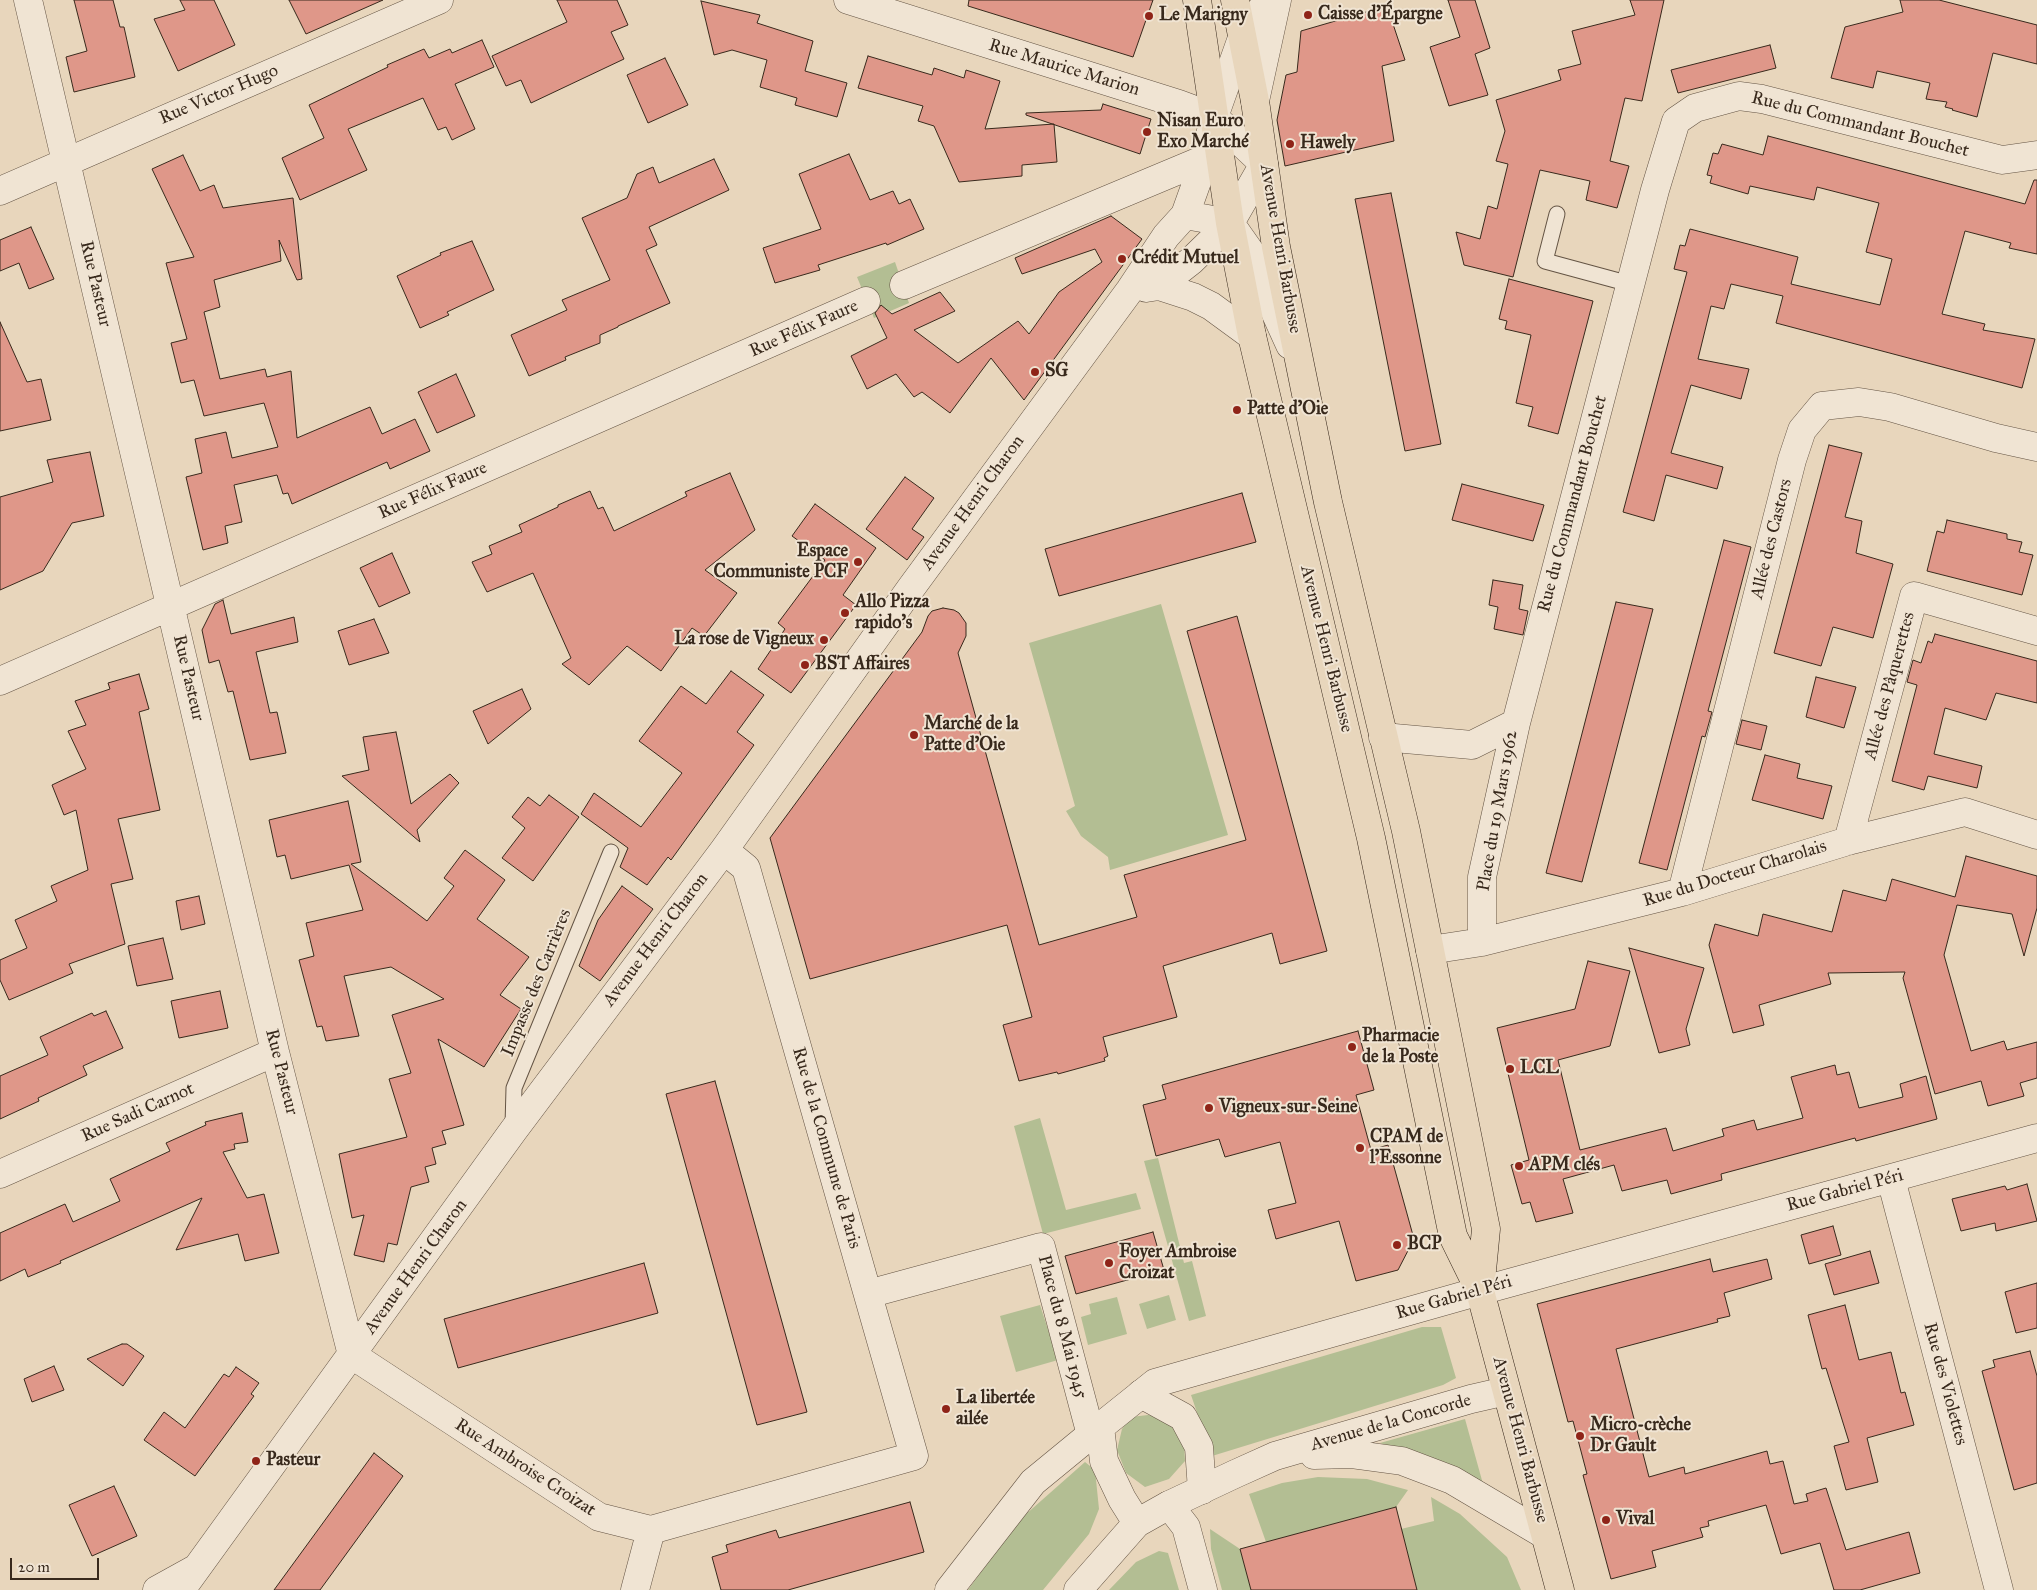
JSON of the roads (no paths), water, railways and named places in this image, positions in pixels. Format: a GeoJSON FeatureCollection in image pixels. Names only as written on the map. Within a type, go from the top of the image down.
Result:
{"type":"FeatureCollection","features":[{"type":"Feature","properties":{"kind":"main road","name":"Avenue Henri Barbusse"},"geometry":{"type":"LineString","coordinates":[[1197,0],[1230,223],[1252,336],[1373,847],[1453,1236],[1480,1291],[1560,1590]]}},
{"type":"Feature","properties":{"kind":"main road","name":"Avenue Henri Barbusse"},"geometry":{"type":"LineString","coordinates":[[1235,0],[1243,35],[1276,247],[1305,379],[1328,502],[1406,831],[1486,1229],[1480,1291]]}},
{"type":"Feature","properties":{"kind":"street","name":"Rue Pasteur"},"geometry":{"type":"LineString","coordinates":[[28,0],[275,1052],[352,1355]]}},
{"type":"Feature","properties":{"kind":"street","name":"Rue Victor Hugo"},"geometry":{"type":"LineString","coordinates":[[0,191],[438,0]]}},
{"type":"Feature","properties":{"kind":"street","name":"Rue Maurice Marion"},"geometry":{"type":"LineString","coordinates":[[848,0],[1179,104],[1214,117],[1264,164]]}},
{"type":"Feature","properties":{"kind":"street","name":"Avenue Henri Charon"},"geometry":{"type":"LineString","coordinates":[[189,1579],[513,1130],[724,850],[911,588],[1130,290],[1166,236],[1185,215],[1205,159],[1214,117],[1243,35],[1268,0]]}},
{"type":"Feature","properties":{"kind":"street"},"geometry":{"type":"LineString","coordinates":[[1254,102],[1278,0]]}},
{"type":"Feature","properties":{"kind":"street","name":"Rue du Commandant Bouchet"},"geometry":{"type":"LineString","coordinates":[[1516,723],[1630,284],[1676,121],[1695,108],[1739,96],[1762,99],[2002,160],[2037,155]]}},
{"type":"Feature","properties":{"kind":"street"},"geometry":{"type":"LineString","coordinates":[[904,285],[1205,159]]}},
{"type":"Feature","properties":{"kind":"street"},"geometry":{"type":"LineString","coordinates":[[1159,286],[1191,260],[1230,223],[1264,164]]}},
{"type":"Feature","properties":{"kind":"street"},"geometry":{"type":"LineString","coordinates":[[1185,215],[1230,223],[1262,267],[1276,312],[1305,379]]}},
{"type":"Feature","properties":{"kind":"street"},"geometry":{"type":"LineString","coordinates":[[1130,290],[1159,286],[1202,302],[1252,336]]}},
{"type":"Feature","properties":{"kind":"street","name":"Rue Félix Faure"},"geometry":{"type":"LineString","coordinates":[[0,682],[171,605],[866,301]]}},
{"type":"Feature","properties":{"kind":"street","name":"Allée des Castors"},"geometry":{"type":"LineString","coordinates":[[1682,892],[1792,460],[1802,430],[1822,406],[1859,402],[1890,407],[1996,438],[2037,447]]}},
{"type":"Feature","properties":{"kind":"street","name":"Allée des Pâquerettes"},"geometry":{"type":"LineString","coordinates":[[1848,841],[1914,596],[2037,631]]}},
{"type":"Feature","properties":{"kind":"street","name":"Place du 19 Mars 1962"},"geometry":{"type":"LineString","coordinates":[[1383,737],[1472,745],[1516,723]]}},
{"type":"Feature","properties":{"kind":"street","name":"Place du 19 Mars 1962"},"geometry":{"type":"LineString","coordinates":[[1482,942],[1482,877],[1516,723]]}},
{"type":"Feature","properties":{"kind":"street","name":"Rue du Docteur Charolais"},"geometry":{"type":"LineString","coordinates":[[1430,950],[1482,942],[1682,892],[1848,841],[1965,812],[2037,835]]}},
{"type":"Feature","properties":{"kind":"street","name":"Rue de la Commune de Paris"},"geometry":{"type":"LineString","coordinates":[[724,850],[746,868],[914,1456]]}},
{"type":"Feature","properties":{"kind":"street","name":"Rue Sadi Carnot"},"geometry":{"type":"LineString","coordinates":[[0,1174],[275,1052]]}},
{"type":"Feature","properties":{"kind":"street","name":"Rue Gabriel Péri"},"geometry":{"type":"LineString","coordinates":[[949,1590],[1033,1482],[1155,1383],[1480,1291],[2037,1138]]}},
{"type":"Feature","properties":{"kind":"street","name":"Rue des Violettes"},"geometry":{"type":"LineString","coordinates":[[1891,1179],[1999,1590]]}},
{"type":"Feature","properties":{"kind":"street","name":"Place du 8 Mai 1945"},"geometry":{"type":"LineString","coordinates":[[868,1294],[1041,1247],[1096,1431]]}},
{"type":"Feature","properties":{"kind":"street","name":"Rue Ambroise Croizat"},"geometry":{"type":"LineString","coordinates":[[352,1355],[599,1517],[651,1530],[914,1456]]}},
{"type":"Feature","properties":{"kind":"street","name":"Avenue de la Concorde"},"geometry":{"type":"LineString","coordinates":[[1078,1590],[1136,1523],[1169,1505],[1276,1456],[1471,1399],[1506,1391]]}},
{"type":"Feature","properties":{"kind":"street"},"geometry":{"type":"LineString","coordinates":[[1141,1394],[1183,1417],[1199,1447],[1202,1490]]}},
{"type":"Feature","properties":{"kind":"street"},"geometry":{"type":"LineString","coordinates":[[1096,1431],[1104,1462],[1136,1523]]}},
{"type":"Feature","properties":{"kind":"street","name":"Avenue de la Concorde"},"geometry":{"type":"LineString","coordinates":[[1276,1456],[1350,1454],[1402,1461],[1452,1480],[1544,1535]]}},
{"type":"Feature","properties":{"kind":"street"},"geometry":{"type":"LineString","coordinates":[[1169,1505],[1186,1527],[1203,1590]]}},
{"type":"Feature","properties":{"kind":"street"},"geometry":{"type":"LineString","coordinates":[[635,1590],[651,1530]]}},
{"type":"Feature","properties":{"kind":"street"},"geometry":{"type":"LineString","coordinates":[[157,1590],[189,1579]]}},
{"type":"Feature","properties":{"kind":"lane"},"geometry":{"type":"LineString","coordinates":[[1557,214],[1545,261],[1630,284]]}},
{"type":"Feature","properties":{"kind":"lane","name":"Impasse des Carrières"},"geometry":{"type":"LineString","coordinates":[[513,1130],[514,1088],[611,852]]}},
{"type":"Feature","properties":{"kind":"place","name":"Caisse d'Épargne"},"geometry":{"type":"Point","coordinates":[1308,15]}},
{"type":"Feature","properties":{"kind":"place","name":"Le Marigny"},"geometry":{"type":"Point","coordinates":[1149,16]}},
{"type":"Feature","properties":{"kind":"place","name":"Nisan Euro Exo Marché"},"geometry":{"type":"Point","coordinates":[1147,132]}},
{"type":"Feature","properties":{"kind":"place","name":"Hawely"},"geometry":{"type":"Point","coordinates":[1290,144]}},
{"type":"Feature","properties":{"kind":"place","name":"Crédit Mutuel"},"geometry":{"type":"Point","coordinates":[1122,259]}},
{"type":"Feature","properties":{"kind":"place","name":"SG"},"geometry":{"type":"Point","coordinates":[1035,372]}},
{"type":"Feature","properties":{"kind":"place","name":"Patte d'Oie"},"geometry":{"type":"Point","coordinates":[1237,410]}},
{"type":"Feature","properties":{"kind":"place","name":"Espace Communiste PCF"},"geometry":{"type":"Point","coordinates":[858,562]}},
{"type":"Feature","properties":{"kind":"place","name":"Allo Pizza rapido's"},"geometry":{"type":"Point","coordinates":[845,613]}},
{"type":"Feature","properties":{"kind":"place","name":"La rose de Vigneux"},"geometry":{"type":"Point","coordinates":[824,640]}},
{"type":"Feature","properties":{"kind":"place","name":"BST Affaires"},"geometry":{"type":"Point","coordinates":[805,665]}},
{"type":"Feature","properties":{"kind":"place","name":"Marché de la Patte d'Oie"},"geometry":{"type":"Point","coordinates":[914,735]}},
{"type":"Feature","properties":{"kind":"place","name":"Pharmacie de la Poste"},"geometry":{"type":"Point","coordinates":[1352,1047]}},
{"type":"Feature","properties":{"kind":"place","name":"LCL"},"geometry":{"type":"Point","coordinates":[1510,1069]}},
{"type":"Feature","properties":{"kind":"place","name":"Vigneux-sur-Seine"},"geometry":{"type":"Point","coordinates":[1209,1108]}},
{"type":"Feature","properties":{"kind":"place","name":"CPAM de l'Essonne"},"geometry":{"type":"Point","coordinates":[1360,1148]}},
{"type":"Feature","properties":{"kind":"place","name":"APM clés"},"geometry":{"type":"Point","coordinates":[1519,1166]}},
{"type":"Feature","properties":{"kind":"place","name":"BCP"},"geometry":{"type":"Point","coordinates":[1397,1245]}},
{"type":"Feature","properties":{"kind":"place","name":"Foyer Ambroise Croizat"},"geometry":{"type":"Point","coordinates":[1109,1263]}},
{"type":"Feature","properties":{"kind":"place","name":"La libertée ailée"},"geometry":{"type":"Point","coordinates":[946,1409]}},
{"type":"Feature","properties":{"kind":"place","name":"Micro-crèche Dr Gault"},"geometry":{"type":"Point","coordinates":[1580,1436]}},
{"type":"Feature","properties":{"kind":"place","name":"Pasteur"},"geometry":{"type":"Point","coordinates":[256,1461]}},
{"type":"Feature","properties":{"kind":"place","name":"Vival"},"geometry":{"type":"Point","coordinates":[1606,1520]}}]}
